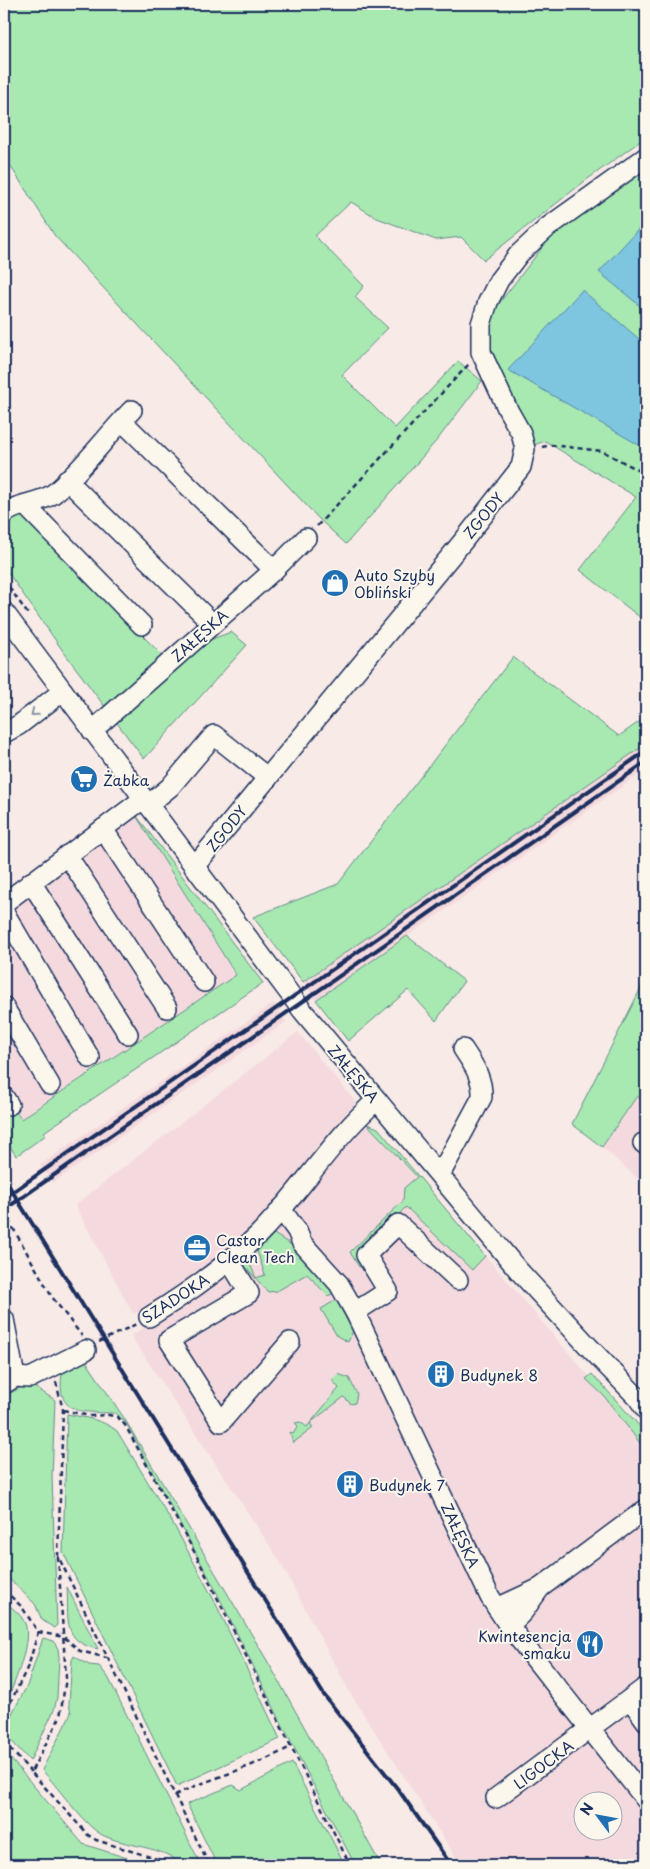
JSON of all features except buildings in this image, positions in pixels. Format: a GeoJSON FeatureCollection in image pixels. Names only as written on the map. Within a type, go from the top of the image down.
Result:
{"type":"FeatureCollection","features":[{"type":"Feature","properties":{"kind":"street"},"geometry":{"type":"LineString","coordinates":[[525,448],[521,433],[481,352],[481,324],[488,302],[498,280],[519,254],[548,227],[646,157]]}},
{"type":"Feature","properties":{"kind":"street"},"geometry":{"type":"LineString","coordinates":[[142,625],[11,508],[53,494],[127,415],[274,570]]}},
{"type":"Feature","properties":{"kind":"street","name":"ZGODY"},"geometry":{"type":"LineString","coordinates":[[194,867],[511,480],[521,466],[525,448]]}},
{"type":"Feature","properties":{"kind":"street"},"geometry":{"type":"LineString","coordinates":[[67,480],[212,623]]}},
{"type":"Feature","properties":{"kind":"street","name":"ZAŁĘSKA"},"geometry":{"type":"LineString","coordinates":[[92,732],[212,623],[274,570],[306,538]]}},
{"type":"Feature","properties":{"kind":"street","name":"ZAŁĘSKA"},"geometry":{"type":"LineString","coordinates":[[4,612],[302,1010],[519,1270],[643,1403]]}},
{"type":"Feature","properties":{"kind":"street"},"geometry":{"type":"LineString","coordinates":[[4,733],[19,725],[63,691]]}},
{"type":"Feature","properties":{"kind":"street"},"geometry":{"type":"LineString","coordinates":[[4,903],[103,829],[170,787],[214,735],[268,778]]}},
{"type":"Feature","properties":{"kind":"street"},"geometry":{"type":"LineString","coordinates":[[103,829],[204,982]]}},
{"type":"Feature","properties":{"kind":"street"},"geometry":{"type":"LineString","coordinates":[[67,855],[167,1008]]}},
{"type":"Feature","properties":{"kind":"street"},"geometry":{"type":"LineString","coordinates":[[32,882],[128,1034]]}},
{"type":"Feature","properties":{"kind":"street"},"geometry":{"type":"LineString","coordinates":[[4,912],[90,1058]]}},
{"type":"Feature","properties":{"kind":"street"},"geometry":{"type":"LineString","coordinates":[[4,1007],[50,1085]]}},
{"type":"Feature","properties":{"kind":"street"},"geometry":{"type":"LineString","coordinates":[[440,1175],[482,1097],[478,1073],[463,1049]]}},
{"type":"Feature","properties":{"kind":"street","name":"SZADOKA"},"geometry":{"type":"LineString","coordinates":[[148,1317],[194,1289],[229,1260],[275,1215],[339,1138],[377,1100]]}},
{"type":"Feature","properties":{"kind":"street","name":"ZAŁĘSKA"},"geometry":{"type":"LineString","coordinates":[[275,1215],[297,1231],[302,1243],[330,1272],[355,1312],[497,1608],[509,1626]]}},
{"type":"Feature","properties":{"kind":"street"},"geometry":{"type":"LineString","coordinates":[[355,1312],[388,1291],[366,1255],[398,1224],[458,1280]]}},
{"type":"Feature","properties":{"kind":"street"},"geometry":{"type":"LineString","coordinates":[[229,1260],[249,1292],[169,1340],[221,1422],[290,1342]]}},
{"type":"Feature","properties":{"kind":"street"},"geometry":{"type":"LineString","coordinates":[[4,1319],[10,1380],[30,1378],[52,1369],[89,1348]]}},
{"type":"Feature","properties":{"kind":"street"},"geometry":{"type":"LineString","coordinates":[[497,1608],[540,1588],[646,1510]]}},
{"type":"Feature","properties":{"kind":"street"},"geometry":{"type":"LineString","coordinates":[[540,1588],[509,1626],[646,1800]]}},
{"type":"Feature","properties":{"kind":"street","name":"LIGOCKA"},"geometry":{"type":"LineString","coordinates":[[496,1798],[646,1687]]}},
{"type":"Feature","properties":{"kind":"street"},"geometry":{"type":"LineString","coordinates":[[630,1699],[646,1721]]}},
{"type":"Feature","properties":{"kind":"path"},"geometry":{"type":"LineString","coordinates":[[306,538],[481,352]]}},
{"type":"Feature","properties":{"kind":"path"},"geometry":{"type":"LineString","coordinates":[[525,448],[551,445],[602,451],[646,474]]}},
{"type":"Feature","properties":{"kind":"path"},"geometry":{"type":"LineString","coordinates":[[4,1212],[52,1297],[89,1348]]}},
{"type":"Feature","properties":{"kind":"path","name":"SZADOKA"},"geometry":{"type":"LineString","coordinates":[[89,1348],[148,1317]]}},
{"type":"Feature","properties":{"kind":"path"},"geometry":{"type":"LineString","coordinates":[[31,1772],[60,1717],[66,1678],[58,1556],[63,1410],[52,1369]]}},
{"type":"Feature","properties":{"kind":"path"},"geometry":{"type":"LineString","coordinates":[[63,1410],[90,1416],[109,1415],[117,1417],[126,1425],[196,1555],[350,1865]]}},
{"type":"Feature","properties":{"kind":"path"},"geometry":{"type":"LineString","coordinates":[[58,1556],[209,1865]]}},
{"type":"Feature","properties":{"kind":"path"},"geometry":{"type":"LineString","coordinates":[[4,1590],[22,1607],[38,1632],[64,1637],[80,1651],[107,1658]]}},
{"type":"Feature","properties":{"kind":"path"},"geometry":{"type":"LineString","coordinates":[[4,1716],[15,1698],[30,1664],[38,1632]]}},
{"type":"Feature","properties":{"kind":"path"},"geometry":{"type":"LineString","coordinates":[[4,1742],[88,1835],[96,1840],[170,1863]]}},
{"type":"Feature","properties":{"kind":"path"},"geometry":{"type":"LineString","coordinates":[[175,1795],[200,1783],[272,1758],[290,1747]]}},
{"type":"Feature","properties":{"kind":"shaded area"},"geometry":{"type":"Polygon","coordinates":[[[646,744],[646,770],[316,1000],[303,982],[646,744]]]}},
{"type":"Feature","properties":{"kind":"shaded area"},"geometry":{"type":"Polygon","coordinates":[[[133,811],[236,975],[20,1119],[4,1091],[4,907],[133,811]]]}},
{"type":"Feature","properties":{"kind":"shaded area"},"geometry":{"type":"Polygon","coordinates":[[[274,1003],[286,1022],[53,1183],[40,1165],[274,1003]]]}},
{"type":"Feature","properties":{"kind":"shaded area"},"geometry":{"type":"Polygon","coordinates":[[[298,1032],[359,1106],[281,1197],[221,1257],[176,1292],[133,1314],[75,1205],[298,1032]]]}},
{"type":"Feature","properties":{"kind":"shaded area"},"geometry":{"type":"Polygon","coordinates":[[[637,1096],[646,1104],[646,1186],[602,1147],[637,1096]]]}},
{"type":"Feature","properties":{"kind":"shaded area"},"geometry":{"type":"Polygon","coordinates":[[[367,1124],[465,1232],[646,1443],[646,1865],[461,1865],[350,1693],[279,1560],[131,1336],[196,1295],[301,1199],[367,1124]]]}},
{"type":"Feature","properties":{"kind":"green space"},"geometry":{"type":"Polygon","coordinates":[[[4,4],[646,4],[646,137],[585,181],[484,260],[461,237],[436,240],[377,218],[351,202],[315,236],[364,286],[355,297],[388,328],[342,375],[395,428],[458,361],[482,381],[438,439],[346,544],[319,519],[55,236],[4,156],[4,4]]]}},
{"type":"Feature","properties":{"kind":"green space"},"geometry":{"type":"Polygon","coordinates":[[[639,172],[646,175],[646,622],[580,570],[636,497],[545,441],[531,446],[489,356],[490,315],[555,231],[639,172]]]}},
{"type":"Feature","properties":{"kind":"green space"},"geometry":{"type":"Polygon","coordinates":[[[22,515],[164,657],[231,632],[247,645],[144,759],[63,651],[4,567],[4,522],[22,515]]]}},
{"type":"Feature","properties":{"kind":"green space"},"geometry":{"type":"Polygon","coordinates":[[[513,657],[619,736],[646,717],[646,744],[303,982],[253,917],[338,884],[513,657]]]}},
{"type":"Feature","properties":{"kind":"green space"},"geometry":{"type":"Polygon","coordinates":[[[133,811],[263,983],[44,1132],[46,1135],[16,1156],[4,1136],[4,1111],[15,1110],[21,1119],[236,975],[133,811]]]}},
{"type":"Feature","properties":{"kind":"green space"},"geometry":{"type":"Polygon","coordinates":[[[407,936],[464,981],[436,1021],[408,990],[348,1041],[316,1000],[407,936]]]}},
{"type":"Feature","properties":{"kind":"green space"},"geometry":{"type":"Polygon","coordinates":[[[646,978],[646,1104],[637,1096],[602,1147],[572,1124],[646,978]]]}},
{"type":"Feature","properties":{"kind":"green space"},"geometry":{"type":"Polygon","coordinates":[[[367,1124],[378,1128],[485,1256],[472,1270],[406,1207],[359,1254],[364,1264],[359,1267],[350,1252],[403,1201],[404,1188],[417,1177],[367,1124]]]}},
{"type":"Feature","properties":{"kind":"green space"},"geometry":{"type":"Polygon","coordinates":[[[274,1234],[298,1249],[336,1292],[328,1296],[307,1274],[277,1291],[268,1292],[243,1264],[248,1259],[256,1278],[265,1275],[257,1251],[274,1234]]]}},
{"type":"Feature","properties":{"kind":"green space"},"geometry":{"type":"Polygon","coordinates":[[[336,1300],[353,1331],[348,1342],[337,1336],[321,1309],[336,1300]]]}},
{"type":"Feature","properties":{"kind":"green space"},"geometry":{"type":"Polygon","coordinates":[[[82,1355],[124,1418],[272,1669],[381,1865],[355,1865],[214,1587],[126,1423],[115,1413],[80,1411],[72,1408],[66,1402],[62,1394],[61,1383],[63,1367],[82,1355]]]}},
{"type":"Feature","properties":{"kind":"green space"},"geometry":{"type":"Polygon","coordinates":[[[338,1374],[349,1378],[357,1394],[355,1403],[351,1404],[344,1397],[311,1422],[339,1388],[332,1380],[338,1374]]]}},
{"type":"Feature","properties":{"kind":"green space"},"geometry":{"type":"Polygon","coordinates":[[[592,1374],[646,1433],[646,1451],[604,1396],[586,1379],[592,1374]]]}},
{"type":"Feature","properties":{"kind":"green space"},"geometry":{"type":"Polygon","coordinates":[[[28,1383],[55,1400],[52,1477],[57,1625],[54,1628],[42,1620],[35,1604],[4,1574],[4,1397],[28,1383]]]}},
{"type":"Feature","properties":{"kind":"green space"},"geometry":{"type":"Polygon","coordinates":[[[67,1414],[100,1421],[117,1431],[175,1527],[215,1602],[280,1739],[177,1786],[63,1552],[67,1414]]]}},
{"type":"Feature","properties":{"kind":"green space"},"geometry":{"type":"Polygon","coordinates":[[[300,1422],[307,1427],[310,1423],[313,1428],[293,1443],[290,1432],[293,1434],[298,1426],[295,1423],[300,1422]]]}},
{"type":"Feature","properties":{"kind":"green space"},"geometry":{"type":"Polygon","coordinates":[[[67,1587],[98,1649],[86,1646],[72,1634],[68,1618],[67,1587]]]}},
{"type":"Feature","properties":{"kind":"green space"},"geometry":{"type":"Polygon","coordinates":[[[4,1601],[23,1619],[27,1635],[20,1667],[4,1706],[4,1601]]]}},
{"type":"Feature","properties":{"kind":"green space"},"geometry":{"type":"Polygon","coordinates":[[[43,1638],[54,1641],[58,1649],[57,1698],[54,1710],[30,1761],[4,1733],[4,1728],[27,1686],[43,1638]]]}},
{"type":"Feature","properties":{"kind":"green space"},"geometry":{"type":"Polygon","coordinates":[[[74,1656],[89,1665],[99,1666],[108,1677],[201,1865],[177,1865],[178,1862],[161,1852],[104,1836],[82,1818],[42,1770],[71,1713],[69,1703],[72,1660],[74,1656]]]}},
{"type":"Feature","properties":{"kind":"green space"},"geometry":{"type":"Polygon","coordinates":[[[4,1751],[83,1844],[149,1865],[4,1865],[4,1751]]]}},
{"type":"Feature","properties":{"kind":"green space"},"geometry":{"type":"Polygon","coordinates":[[[292,1763],[345,1865],[217,1865],[187,1804],[233,1785],[241,1790],[292,1763]]]}},
{"type":"Feature","properties":{"kind":"water"},"geometry":{"type":"Polygon","coordinates":[[[646,221],[646,311],[599,272],[646,221]]]}},
{"type":"Feature","properties":{"kind":"water"},"geometry":{"type":"Polygon","coordinates":[[[582,290],[646,345],[646,449],[508,370],[582,290]]]}},
{"type":"Feature","properties":{"kind":"railway"},"geometry":{"type":"LineString","coordinates":[[4,1198],[646,751]]}},
{"type":"Feature","properties":{"kind":"railway"},"geometry":{"type":"LineString","coordinates":[[4,1210],[646,762]]}},
{"type":"Feature","properties":{"kind":"railway"},"geometry":{"type":"LineString","coordinates":[[4,1178],[324,1695],[400,1792],[451,1865]]}},
{"type":"Feature","properties":{"kind":"place","name":"Auto Szyby Obliński"},"geometry":{"type":"Point","coordinates":[335,583]}},
{"type":"Feature","properties":{"kind":"place","name":"Żabka"},"geometry":{"type":"Point","coordinates":[84,779]}},
{"type":"Feature","properties":{"kind":"place","name":"Castor Clean Tech"},"geometry":{"type":"Point","coordinates":[197,1248]}},
{"type":"Feature","properties":{"kind":"place","name":"Budynek 8"},"geometry":{"type":"Point","coordinates":[441,1374]}},
{"type":"Feature","properties":{"kind":"place","name":"Budynek 7"},"geometry":{"type":"Point","coordinates":[350,1484]}},
{"type":"Feature","properties":{"kind":"place","name":"Kwintesencja smaku"},"geometry":{"type":"Point","coordinates":[590,1644]}}]}
